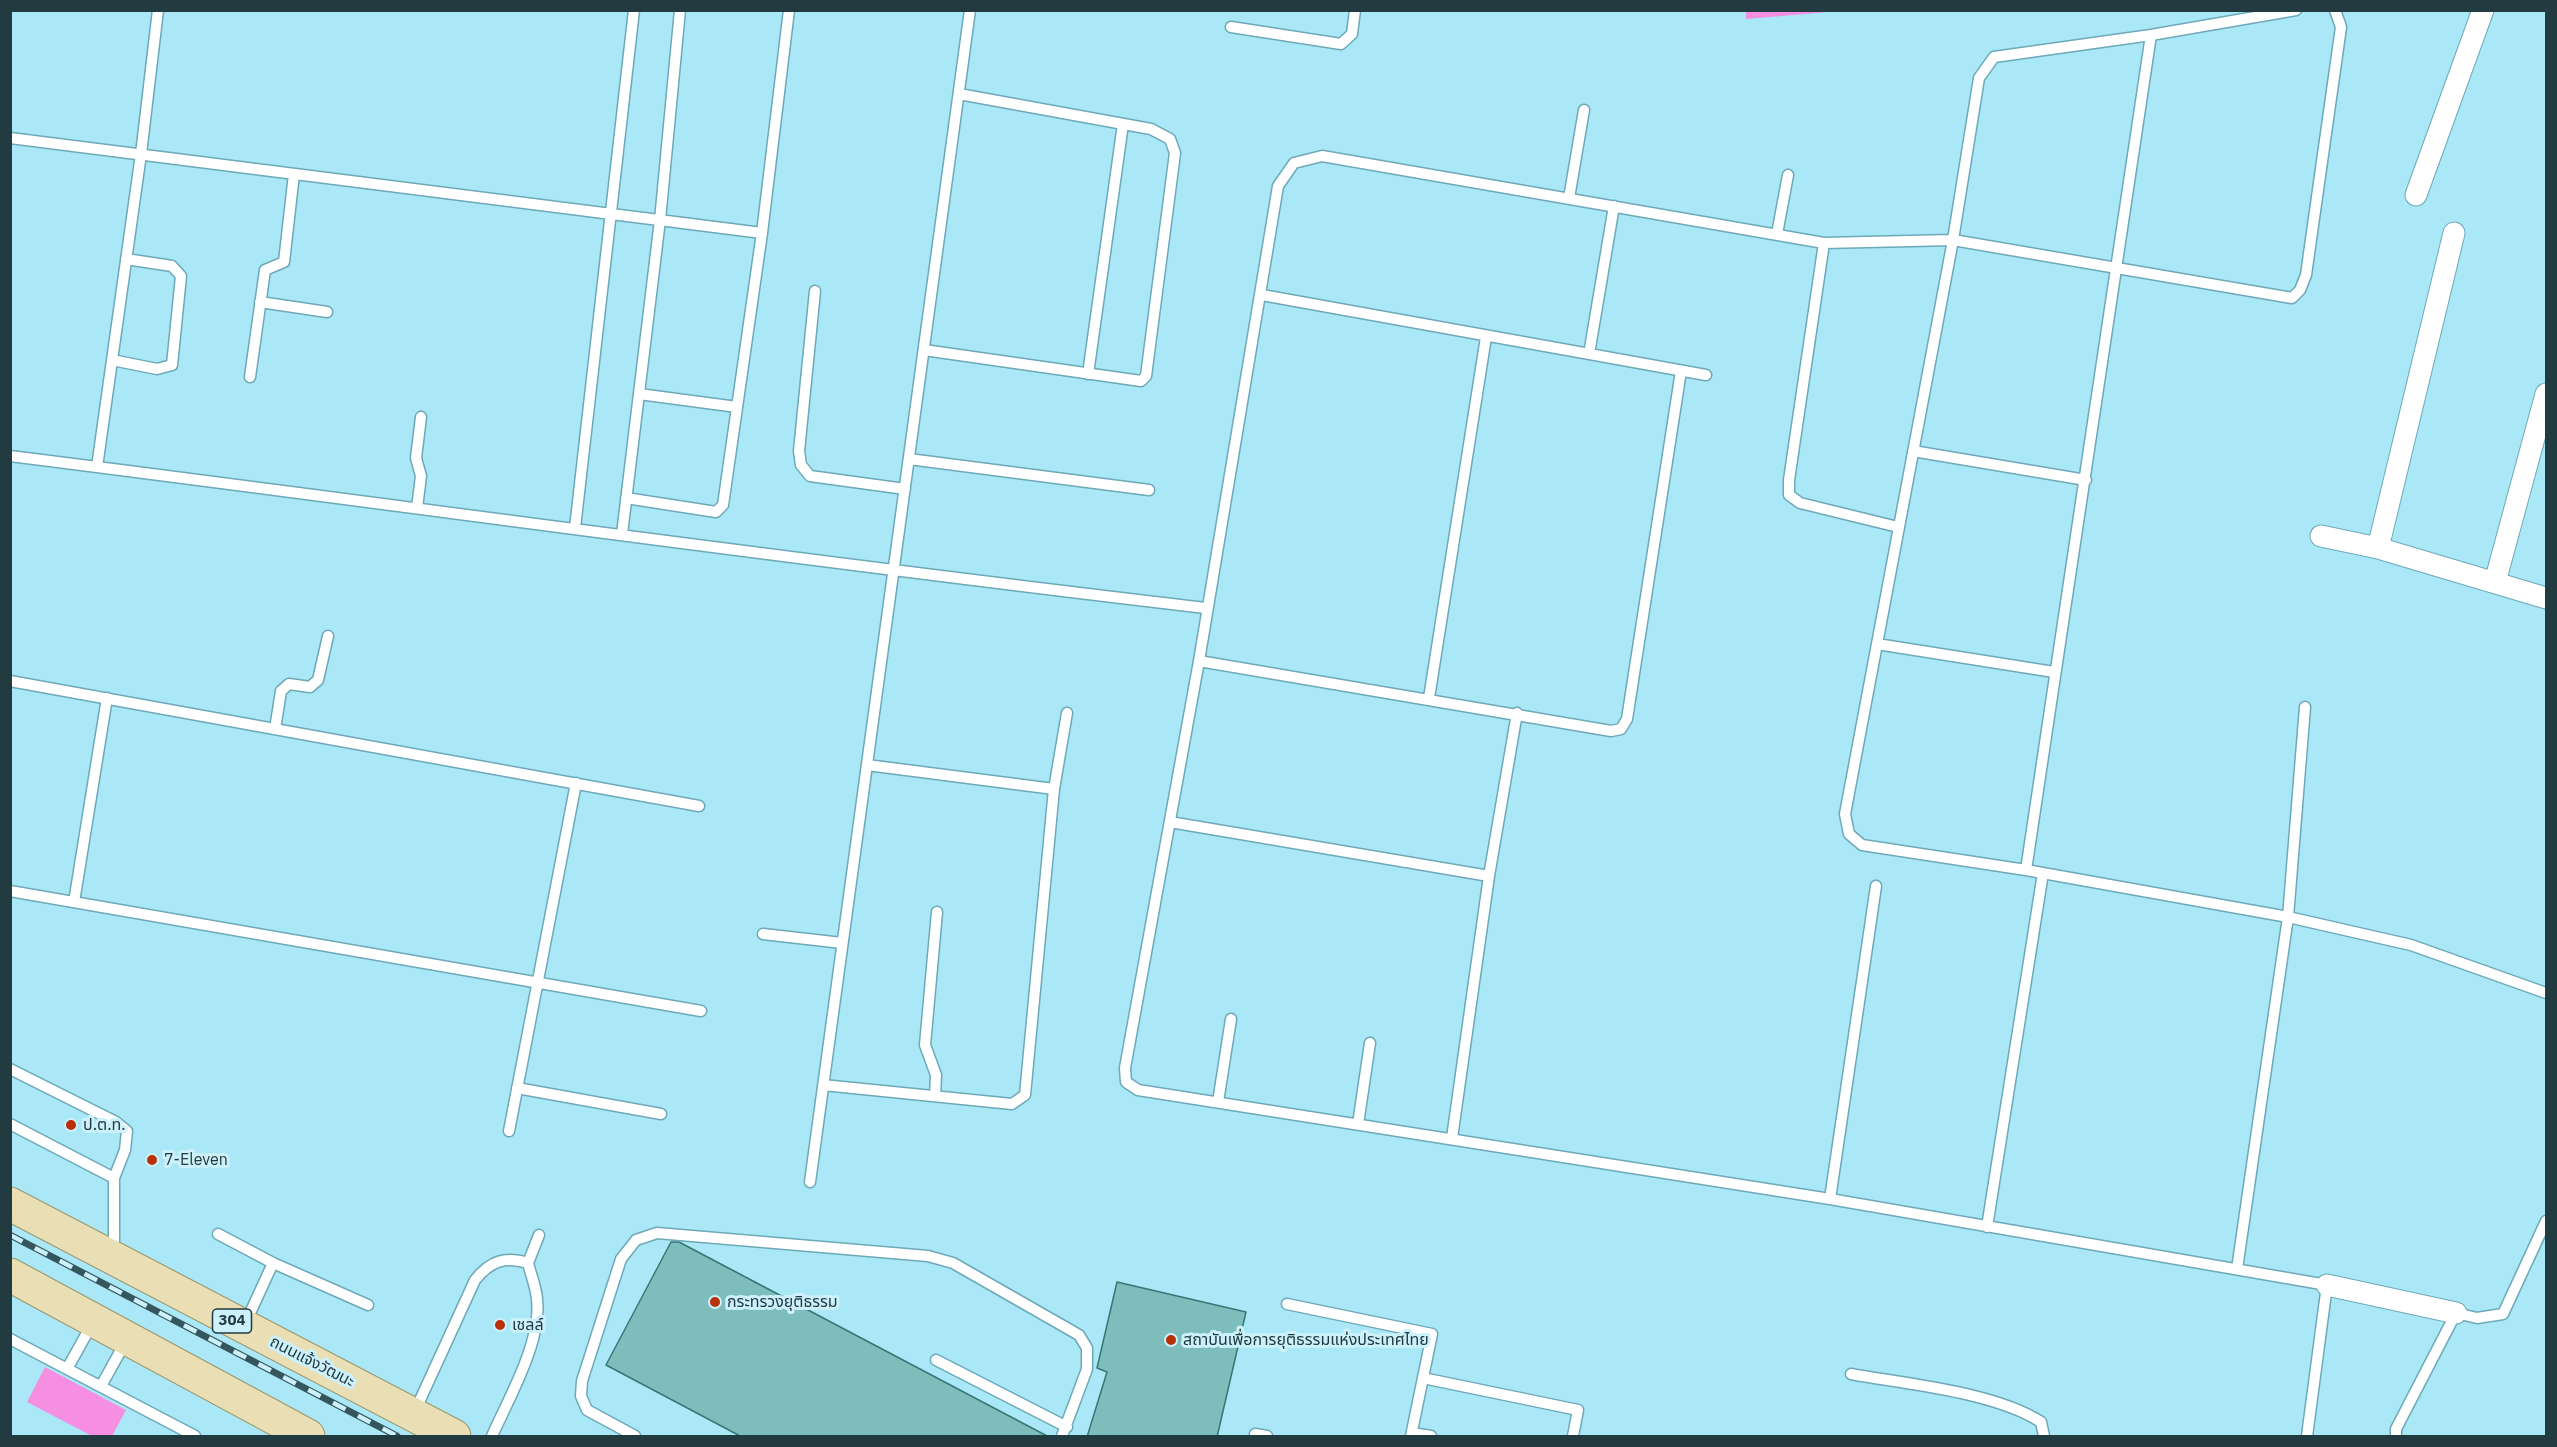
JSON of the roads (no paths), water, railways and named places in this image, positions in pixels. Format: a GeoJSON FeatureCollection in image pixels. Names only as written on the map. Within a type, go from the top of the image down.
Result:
{"type":"FeatureCollection","features":[{"type":"Feature","properties":{"kind":"main road","name":"ถนนแจ้งวัฒนะ"},"geometry":{"type":"LineString","coordinates":[[10,1204],[454,1437]]}},
{"type":"Feature","properties":{"kind":"main road"},"geometry":{"type":"LineString","coordinates":[[10,1275],[308,1437]]}},
{"type":"Feature","properties":{"kind":"street"},"geometry":{"type":"LineString","coordinates":[[2416,195],[2483,10]]}},
{"type":"Feature","properties":{"kind":"street"},"geometry":{"type":"LineString","coordinates":[[2378,548],[2454,233]]}},
{"type":"Feature","properties":{"kind":"street"},"geometry":{"type":"LineString","coordinates":[[2494,582],[2547,394]]}},
{"type":"Feature","properties":{"kind":"street"},"geometry":{"type":"LineString","coordinates":[[2321,536],[2378,548],[2547,598]]}},
{"type":"Feature","properties":{"kind":"street"},"geometry":{"type":"LineString","coordinates":[[2327,1285],[2456,1313]]}},
{"type":"Feature","properties":{"kind":"lane"},"geometry":{"type":"LineString","coordinates":[[97,467],[141,154],[158,10]]}},
{"type":"Feature","properties":{"kind":"lane"},"geometry":{"type":"LineString","coordinates":[[575,528],[613,215],[634,10]]}},
{"type":"Feature","properties":{"kind":"lane"},"geometry":{"type":"LineString","coordinates":[[622,534],[660,220],[680,10]]}},
{"type":"Feature","properties":{"kind":"lane"},"geometry":{"type":"LineString","coordinates":[[626,498],[716,512],[723,505],[762,233],[789,10]]}},
{"type":"Feature","properties":{"kind":"lane"},"geometry":{"type":"LineString","coordinates":[[810,1182],[970,10]]}},
{"type":"Feature","properties":{"kind":"lane"},"geometry":{"type":"LineString","coordinates":[[1231,27],[1341,44],[1352,34],[1355,10]]}},
{"type":"Feature","properties":{"kind":"lane"},"geometry":{"type":"LineString","coordinates":[[2296,10],[2151,35],[1994,57],[1979,78],[1953,240],[1845,814],[1849,834],[1862,845],[2026,870],[2288,917],[2410,945],[2547,993]]}},
{"type":"Feature","properties":{"kind":"lane"},"geometry":{"type":"LineString","coordinates":[[2307,1437],[2327,1285],[1830,1199],[1138,1089],[1126,1082],[1124,1075],[1199,661],[1206,608],[1262,295],[1278,186],[1294,163],[1322,156],[1824,243],[1953,240],[2292,298],[2300,290],[2306,275],[2342,27],[2335,10]]}},
{"type":"Feature","properties":{"kind":"lane"},"geometry":{"type":"LineString","coordinates":[[2026,870],[2054,672],[2118,269],[2151,35]]}},
{"type":"Feature","properties":{"kind":"lane"},"geometry":{"type":"LineString","coordinates":[[924,350],[1141,381],[1146,376],[1175,153],[1170,139],[1151,129],[959,94]]}},
{"type":"Feature","properties":{"kind":"lane"},"geometry":{"type":"LineString","coordinates":[[1569,198],[1584,110]]}},
{"type":"Feature","properties":{"kind":"lane"},"geometry":{"type":"LineString","coordinates":[[1088,374],[1123,124]]}},
{"type":"Feature","properties":{"kind":"lane"},"geometry":{"type":"LineString","coordinates":[[10,138],[762,233]]}},
{"type":"Feature","properties":{"kind":"lane"},"geometry":{"type":"LineString","coordinates":[[250,377],[265,270],[284,262],[294,174]]}},
{"type":"Feature","properties":{"kind":"lane"},"geometry":{"type":"LineString","coordinates":[[1777,234],[1788,175]]}},
{"type":"Feature","properties":{"kind":"lane"},"geometry":{"type":"LineString","coordinates":[[1589,354],[1614,206]]}},
{"type":"Feature","properties":{"kind":"lane"},"geometry":{"type":"LineString","coordinates":[[1824,243],[1789,480],[1789,495],[1800,503],[1898,527]]}},
{"type":"Feature","properties":{"kind":"lane"},"geometry":{"type":"LineString","coordinates":[[112,360],[157,369],[172,365],[181,276],[172,266],[126,259]]}},
{"type":"Feature","properties":{"kind":"lane"},"geometry":{"type":"LineString","coordinates":[[815,291],[799,451],[801,465],[810,476],[905,489]]}},
{"type":"Feature","properties":{"kind":"lane"},"geometry":{"type":"LineString","coordinates":[[1262,295],[1706,375]]}},
{"type":"Feature","properties":{"kind":"lane"},"geometry":{"type":"LineString","coordinates":[[260,302],[327,312]]}},
{"type":"Feature","properties":{"kind":"lane"},"geometry":{"type":"LineString","coordinates":[[1429,698],[1486,337]]}},
{"type":"Feature","properties":{"kind":"lane"},"geometry":{"type":"LineString","coordinates":[[1199,661],[1429,698],[1611,731],[1621,729],[1627,719],[1681,371]]}},
{"type":"Feature","properties":{"kind":"lane"},"geometry":{"type":"LineString","coordinates":[[639,394],[737,407]]}},
{"type":"Feature","properties":{"kind":"lane"},"geometry":{"type":"LineString","coordinates":[[417,508],[421,476],[416,458],[421,417]]}},
{"type":"Feature","properties":{"kind":"lane"},"geometry":{"type":"LineString","coordinates":[[1913,451],[2086,480]]}},
{"type":"Feature","properties":{"kind":"lane"},"geometry":{"type":"LineString","coordinates":[[10,456],[622,534],[893,572],[1206,608]]}},
{"type":"Feature","properties":{"kind":"lane"},"geometry":{"type":"LineString","coordinates":[[909,459],[1149,490]]}},
{"type":"Feature","properties":{"kind":"lane"},"geometry":{"type":"LineString","coordinates":[[275,729],[281,690],[290,684],[310,687],[318,680],[328,636]]}},
{"type":"Feature","properties":{"kind":"lane"},"geometry":{"type":"LineString","coordinates":[[1877,644],[2054,672]]}},
{"type":"Feature","properties":{"kind":"lane"},"geometry":{"type":"LineString","coordinates":[[10,681],[699,806]]}},
{"type":"Feature","properties":{"kind":"lane"},"geometry":{"type":"LineString","coordinates":[[74,902],[107,698]]}},
{"type":"Feature","properties":{"kind":"lane"},"geometry":{"type":"LineString","coordinates":[[2237,1269],[2288,917],[2306,707]]}},
{"type":"Feature","properties":{"kind":"lane"},"geometry":{"type":"LineString","coordinates":[[823,1084],[1012,1104],[1025,1095],[1054,789],[1067,713]]}},
{"type":"Feature","properties":{"kind":"lane"},"geometry":{"type":"LineString","coordinates":[[1452,1138],[1490,876],[1517,713]]}},
{"type":"Feature","properties":{"kind":"lane"},"geometry":{"type":"LineString","coordinates":[[867,765],[1054,789]]}},
{"type":"Feature","properties":{"kind":"lane"},"geometry":{"type":"LineString","coordinates":[[509,1131],[576,783]]}},
{"type":"Feature","properties":{"kind":"lane"},"geometry":{"type":"LineString","coordinates":[[1170,822],[1490,876]]}},
{"type":"Feature","properties":{"kind":"lane"},"geometry":{"type":"LineString","coordinates":[[1987,1227],[2043,873]]}},
{"type":"Feature","properties":{"kind":"lane"},"geometry":{"type":"LineString","coordinates":[[1830,1199],[1876,886]]}},
{"type":"Feature","properties":{"kind":"lane"},"geometry":{"type":"LineString","coordinates":[[10,891],[701,1011]]}},
{"type":"Feature","properties":{"kind":"lane"},"geometry":{"type":"LineString","coordinates":[[935,1096],[936,1075],[925,1045],[937,912]]}},
{"type":"Feature","properties":{"kind":"lane"},"geometry":{"type":"LineString","coordinates":[[763,933],[842,943]]}},
{"type":"Feature","properties":{"kind":"lane"},"geometry":{"type":"LineString","coordinates":[[1218,1102],[1231,1020]]}},
{"type":"Feature","properties":{"kind":"lane"},"geometry":{"type":"LineString","coordinates":[[1358,1124],[1370,1042]]}},
{"type":"Feature","properties":{"kind":"lane"},"geometry":{"type":"LineString","coordinates":[[10,1069],[116,1122],[127,1131],[125,1150],[114,1178],[114,1259]]}},
{"type":"Feature","properties":{"kind":"lane"},"geometry":{"type":"LineString","coordinates":[[517,1088],[662,1114]]}},
{"type":"Feature","properties":{"kind":"lane"},"geometry":{"type":"LineString","coordinates":[[10,1124],[114,1178]]}},
{"type":"Feature","properties":{"kind":"lane"},"geometry":{"type":"LineString","coordinates":[[2396,1437],[2396,1429],[2456,1313],[2477,1318],[2503,1314],[2547,1221]]}},
{"type":"Feature","properties":{"kind":"lane"},"geometry":{"type":"LineString","coordinates":[[629,1435],[587,1410],[581,1396],[582,1381],[621,1259],[636,1240],[657,1233],[928,1256],[953,1263],[1079,1335],[1087,1348],[1087,1369],[1064,1432],[936,1360]]}},
{"type":"Feature","properties":{"kind":"lane"},"geometry":{"type":"LineString","coordinates":[[218,1234],[273,1263],[368,1305]]}},
{"type":"Feature","properties":{"kind":"lane"},"geometry":{"type":"LineString","coordinates":[[492,1437],[531,1343],[536,1323],[537,1299],[528,1263],[539,1234]]}},
{"type":"Feature","properties":{"kind":"lane"},"geometry":{"type":"LineString","coordinates":[[413,1414],[479,1274],[501,1259],[515,1259],[528,1263]]}},
{"type":"Feature","properties":{"kind":"lane"},"geometry":{"type":"LineString","coordinates":[[243,1327],[273,1263]]}},
{"type":"Feature","properties":{"kind":"lane"},"geometry":{"type":"LineString","coordinates":[[1287,1304],[1432,1334],[1412,1435],[1431,1437]]}},
{"type":"Feature","properties":{"kind":"lane"},"geometry":{"type":"LineString","coordinates":[[67,1369],[94,1320]]}},
{"type":"Feature","properties":{"kind":"lane"},"geometry":{"type":"LineString","coordinates":[[101,1386],[128,1338]]}},
{"type":"Feature","properties":{"kind":"lane"},"geometry":{"type":"LineString","coordinates":[[10,1339],[195,1437]]}},
{"type":"Feature","properties":{"kind":"lane"},"geometry":{"type":"LineString","coordinates":[[1851,1374],[1997,1401],[2025,1411],[2041,1422],[2044,1437]]}},
{"type":"Feature","properties":{"kind":"lane"},"geometry":{"type":"LineString","coordinates":[[1423,1378],[1578,1410],[1573,1437]]}},
{"type":"Feature","properties":{"kind":"railway"},"geometry":{"type":"LineString","coordinates":[[10,1235],[397,1436]]}},
{"type":"Feature","properties":{"kind":"place","name":"ป.ต.ท."},"geometry":{"type":"Point","coordinates":[71,1125]}},
{"type":"Feature","properties":{"kind":"place","name":"7-Eleven"},"geometry":{"type":"Point","coordinates":[152,1160]}},
{"type":"Feature","properties":{"kind":"place","name":"กระทรวงยุติธรรม"},"geometry":{"type":"Point","coordinates":[715,1302]}},
{"type":"Feature","properties":{"kind":"place","name":"เชลล์"},"geometry":{"type":"Point","coordinates":[500,1325]}},
{"type":"Feature","properties":{"kind":"place","name":"สถาบันเพื่อการยุติธรรมแห่งประเทศไทย"},"geometry":{"type":"Point","coordinates":[1171,1340]}}]}
